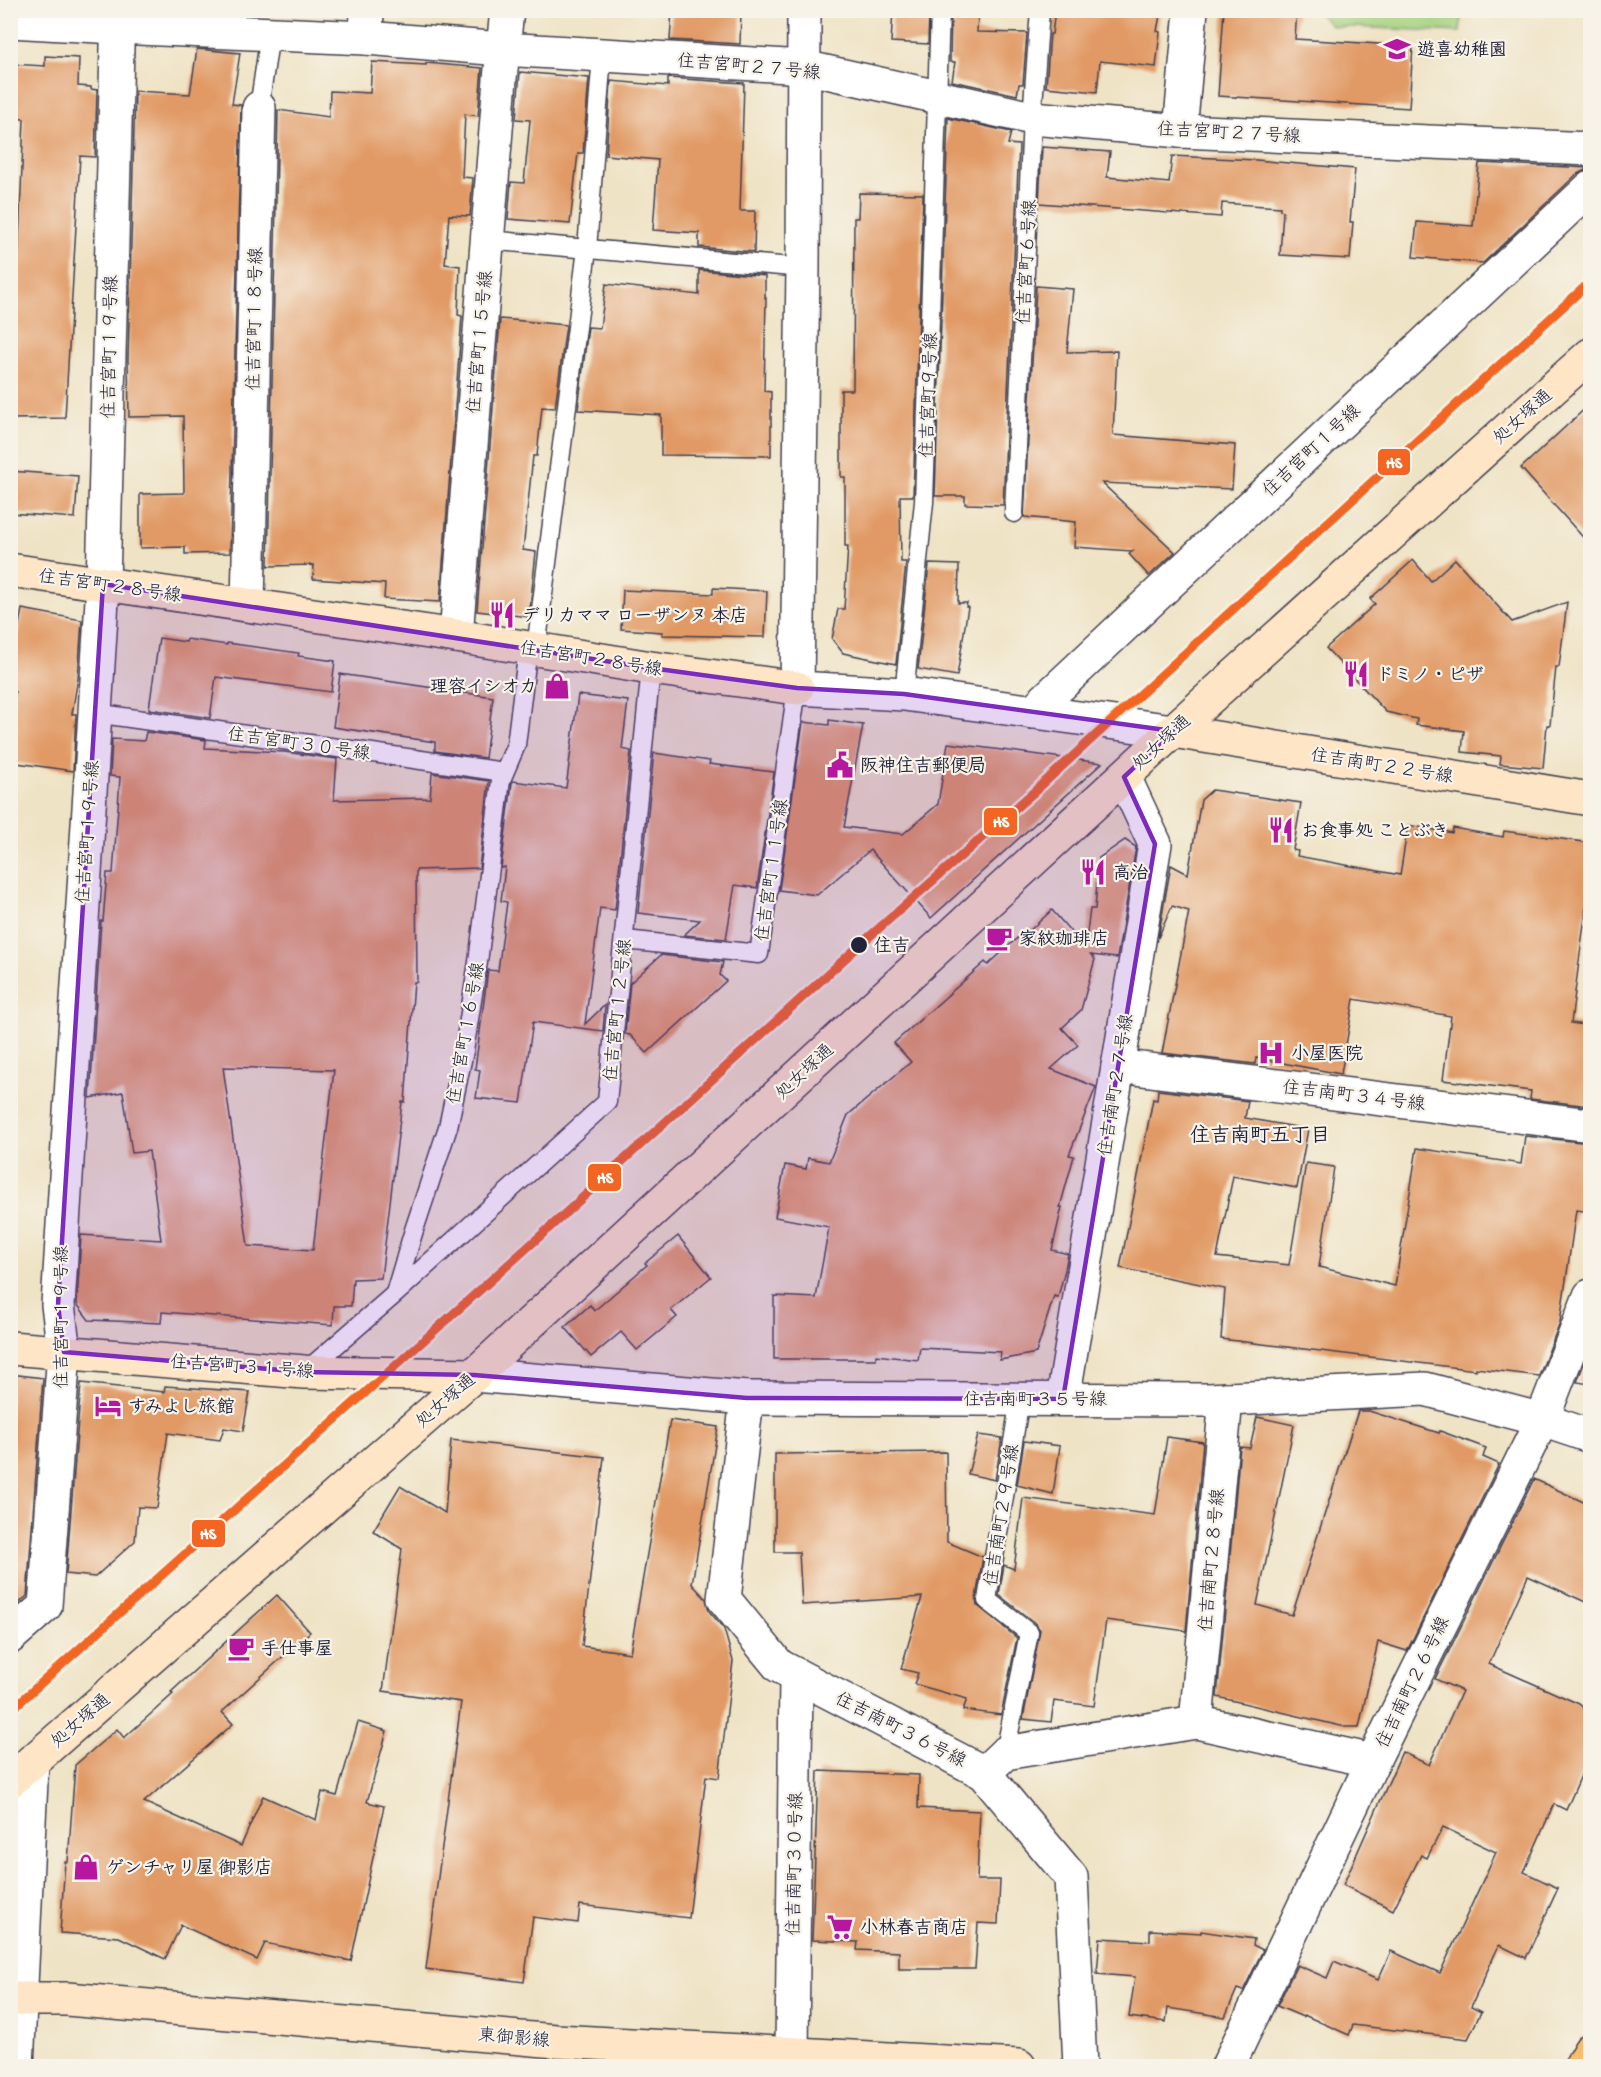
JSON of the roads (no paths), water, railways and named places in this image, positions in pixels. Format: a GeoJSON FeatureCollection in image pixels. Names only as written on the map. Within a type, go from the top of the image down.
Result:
{"type":"FeatureCollection","features":[{"type":"Feature","properties":{"kind":"highway"},"geometry":{"type":"LineString","coordinates":[[1581,2067],[1590,2050]]}},
{"type":"Feature","properties":{"kind":"street","name":"住吉宮町１５号線"},"geometry":{"type":"LineString","coordinates":[[456,636],[502,49],[507,10]]}},
{"type":"Feature","properties":{"kind":"street"},"geometry":{"type":"LineString","coordinates":[[797,688],[804,10]]}},
{"type":"Feature","properties":{"kind":"street"},"geometry":{"type":"LineString","coordinates":[[1180,131],[1191,10]]}},
{"type":"Feature","properties":{"kind":"street","name":"住吉宮町２７号線"},"geometry":{"type":"LineString","coordinates":[[10,21],[117,19],[270,34],[366,24],[502,49],[804,67],[1032,118],[1180,131],[1590,149]]}},
{"type":"Feature","properties":{"kind":"street","name":"住吉宮町１９号線"},"geometry":{"type":"LineString","coordinates":[[10,1637],[45,1606],[64,1352],[58,1305],[103,584],[117,19]]}},
{"type":"Feature","properties":{"kind":"street","name":"住吉宮町１８号線"},"geometry":{"type":"LineString","coordinates":[[248,605],[259,108]]}},
{"type":"Feature","properties":{"kind":"street","name":"住吉宮町１号線"},"geometry":{"type":"LineString","coordinates":[[1032,712],[1590,188]]}},
{"type":"Feature","properties":{"kind":"street","name":"処女塚通"},"geometry":{"type":"LineString","coordinates":[[21,1771],[474,1375],[1173,731],[1590,355]]}},
{"type":"Feature","properties":{"kind":"street","name":"住吉宮町２８号線"},"geometry":{"type":"LineString","coordinates":[[10,570],[456,636],[651,668],[797,688],[904,694],[1173,731]]}},
{"type":"Feature","properties":{"kind":"street","name":"住吉南町２２号線"},"geometry":{"type":"LineString","coordinates":[[1173,731],[1590,799]]}},
{"type":"Feature","properties":{"kind":"street","name":"住吉南町２７号線"},"geometry":{"type":"LineString","coordinates":[[1064,1400],[1155,844],[1124,777]]}},
{"type":"Feature","properties":{"kind":"street","name":"住吉南町３４号線"},"geometry":{"type":"LineString","coordinates":[[1118,1066],[1590,1125]]}},
{"type":"Feature","properties":{"kind":"street","name":"住吉南町２６号線"},"geometry":{"type":"LineString","coordinates":[[1228,2067],[1373,1761],[1542,1420],[1590,1296]]}},
{"type":"Feature","properties":{"kind":"street","name":"住吉宮町３１号線"},"geometry":{"type":"LineString","coordinates":[[10,1348],[304,1372],[474,1375]]}},
{"type":"Feature","properties":{"kind":"street","name":"住吉南町３５号線"},"geometry":{"type":"LineString","coordinates":[[474,1375],[747,1398],[1226,1399],[1425,1389],[1542,1420],[1590,1436]]}},
{"type":"Feature","properties":{"kind":"street","name":"住吉南町３６号線"},"geometry":{"type":"LineString","coordinates":[[747,1398],[724,1599],[779,1666],[995,1763]]}},
{"type":"Feature","properties":{"kind":"street","name":"住吉南町２８号線"},"geometry":{"type":"LineString","coordinates":[[1196,1722],[1226,1399]]}},
{"type":"Feature","properties":{"kind":"street","name":"住吉南町３０号線"},"geometry":{"type":"LineString","coordinates":[[792,2054],[796,1675]]}},
{"type":"Feature","properties":{"kind":"street"},"geometry":{"type":"LineString","coordinates":[[1080,2067],[1071,1877],[995,1763],[1196,1722],[1373,1761]]}},
{"type":"Feature","properties":{"kind":"street"},"geometry":{"type":"LineString","coordinates":[[17,2067],[15,1999],[21,1771]]}},
{"type":"Feature","properties":{"kind":"street","name":"東御影線"},"geometry":{"type":"LineString","coordinates":[[15,1999],[67,1999],[556,2041],[1019,2067]]}},
{"type":"Feature","properties":{"kind":"lane","name":"住吉宮町９号線"},"geometry":{"type":"LineString","coordinates":[[904,694],[924,502],[940,10]]}},
{"type":"Feature","properties":{"kind":"lane","name":"住吉宮町６号線"},"geometry":{"type":"LineString","coordinates":[[1014,513],[1032,118],[1040,10]]}},
{"type":"Feature","properties":{"kind":"lane","name":"住吉宮町１８号線"},"geometry":{"type":"LineString","coordinates":[[259,108],[270,34]]}},
{"type":"Feature","properties":{"kind":"lane","name":"住吉宮町１６号線"},"geometry":{"type":"LineString","coordinates":[[395,1294],[448,1127],[474,984],[501,780],[516,745],[532,649],[587,249],[602,55]]}},
{"type":"Feature","properties":{"kind":"lane"},"geometry":{"type":"LineString","coordinates":[[487,240],[803,268]]}},
{"type":"Feature","properties":{"kind":"lane","name":"住吉宮町１２号線"},"geometry":{"type":"LineString","coordinates":[[395,1294],[607,1102],[651,668]]}},
{"type":"Feature","properties":{"kind":"lane","name":"住吉宮町１１号線"},"geometry":{"type":"LineString","coordinates":[[625,940],[759,954],[797,688]]}},
{"type":"Feature","properties":{"kind":"lane","name":"住吉宮町３０号線"},"geometry":{"type":"LineString","coordinates":[[95,713],[504,772]]}},
{"type":"Feature","properties":{"kind":"lane"},"geometry":{"type":"LineString","coordinates":[[304,1372],[395,1294]]}},
{"type":"Feature","properties":{"kind":"lane","name":"住吉南町２９号線"},"geometry":{"type":"LineString","coordinates":[[995,1763],[1029,1633],[987,1600],[1020,1399]]}},
{"type":"Feature","properties":{"kind":"place","name":"遊喜幼稚園"},"geometry":{"type":"Point","coordinates":[1397,49]}},
{"type":"Feature","properties":{"kind":"place","name":"デリカママ ローザンヌ 本店"},"geometry":{"type":"Point","coordinates":[502,615]}},
{"type":"Feature","properties":{"kind":"place","name":"ドミノ・ピザ"},"geometry":{"type":"Point","coordinates":[1356,674]}},
{"type":"Feature","properties":{"kind":"place","name":"理容イシオカ"},"geometry":{"type":"Point","coordinates":[557,686]}},
{"type":"Feature","properties":{"kind":"place","name":"阪神住吉郵便局"},"geometry":{"type":"Point","coordinates":[840,765]}},
{"type":"Feature","properties":{"kind":"place","name":"お食事処 ことぶき"},"geometry":{"type":"Point","coordinates":[1281,830]}},
{"type":"Feature","properties":{"kind":"place","name":"高治"},"geometry":{"type":"Point","coordinates":[1093,872]}},
{"type":"Feature","properties":{"kind":"place","name":"家紋珈琲店"},"geometry":{"type":"Point","coordinates":[999,938]}},
{"type":"Feature","properties":{"kind":"place","name":"住吉"},"geometry":{"type":"Point","coordinates":[859,945]}},
{"type":"Feature","properties":{"kind":"place","name":"小屋医院"},"geometry":{"type":"Point","coordinates":[1271,1053]}},
{"type":"Feature","properties":{"kind":"place","name":"すみよし旅館"},"geometry":{"type":"Point","coordinates":[108,1406]}},
{"type":"Feature","properties":{"kind":"place","name":"手仕事屋"},"geometry":{"type":"Point","coordinates":[241,1648]}},
{"type":"Feature","properties":{"kind":"place","name":"ゲンチャリ屋 御影店"},"geometry":{"type":"Point","coordinates":[86,1867]}},
{"type":"Feature","properties":{"kind":"place","name":"小林春吉商店"},"geometry":{"type":"Point","coordinates":[840,1927]}},
{"type":"Feature","properties":{"kind":"district","name":"住吉南町五丁目"},"geometry":{"type":"Point","coordinates":[1260,1134]}}]}
